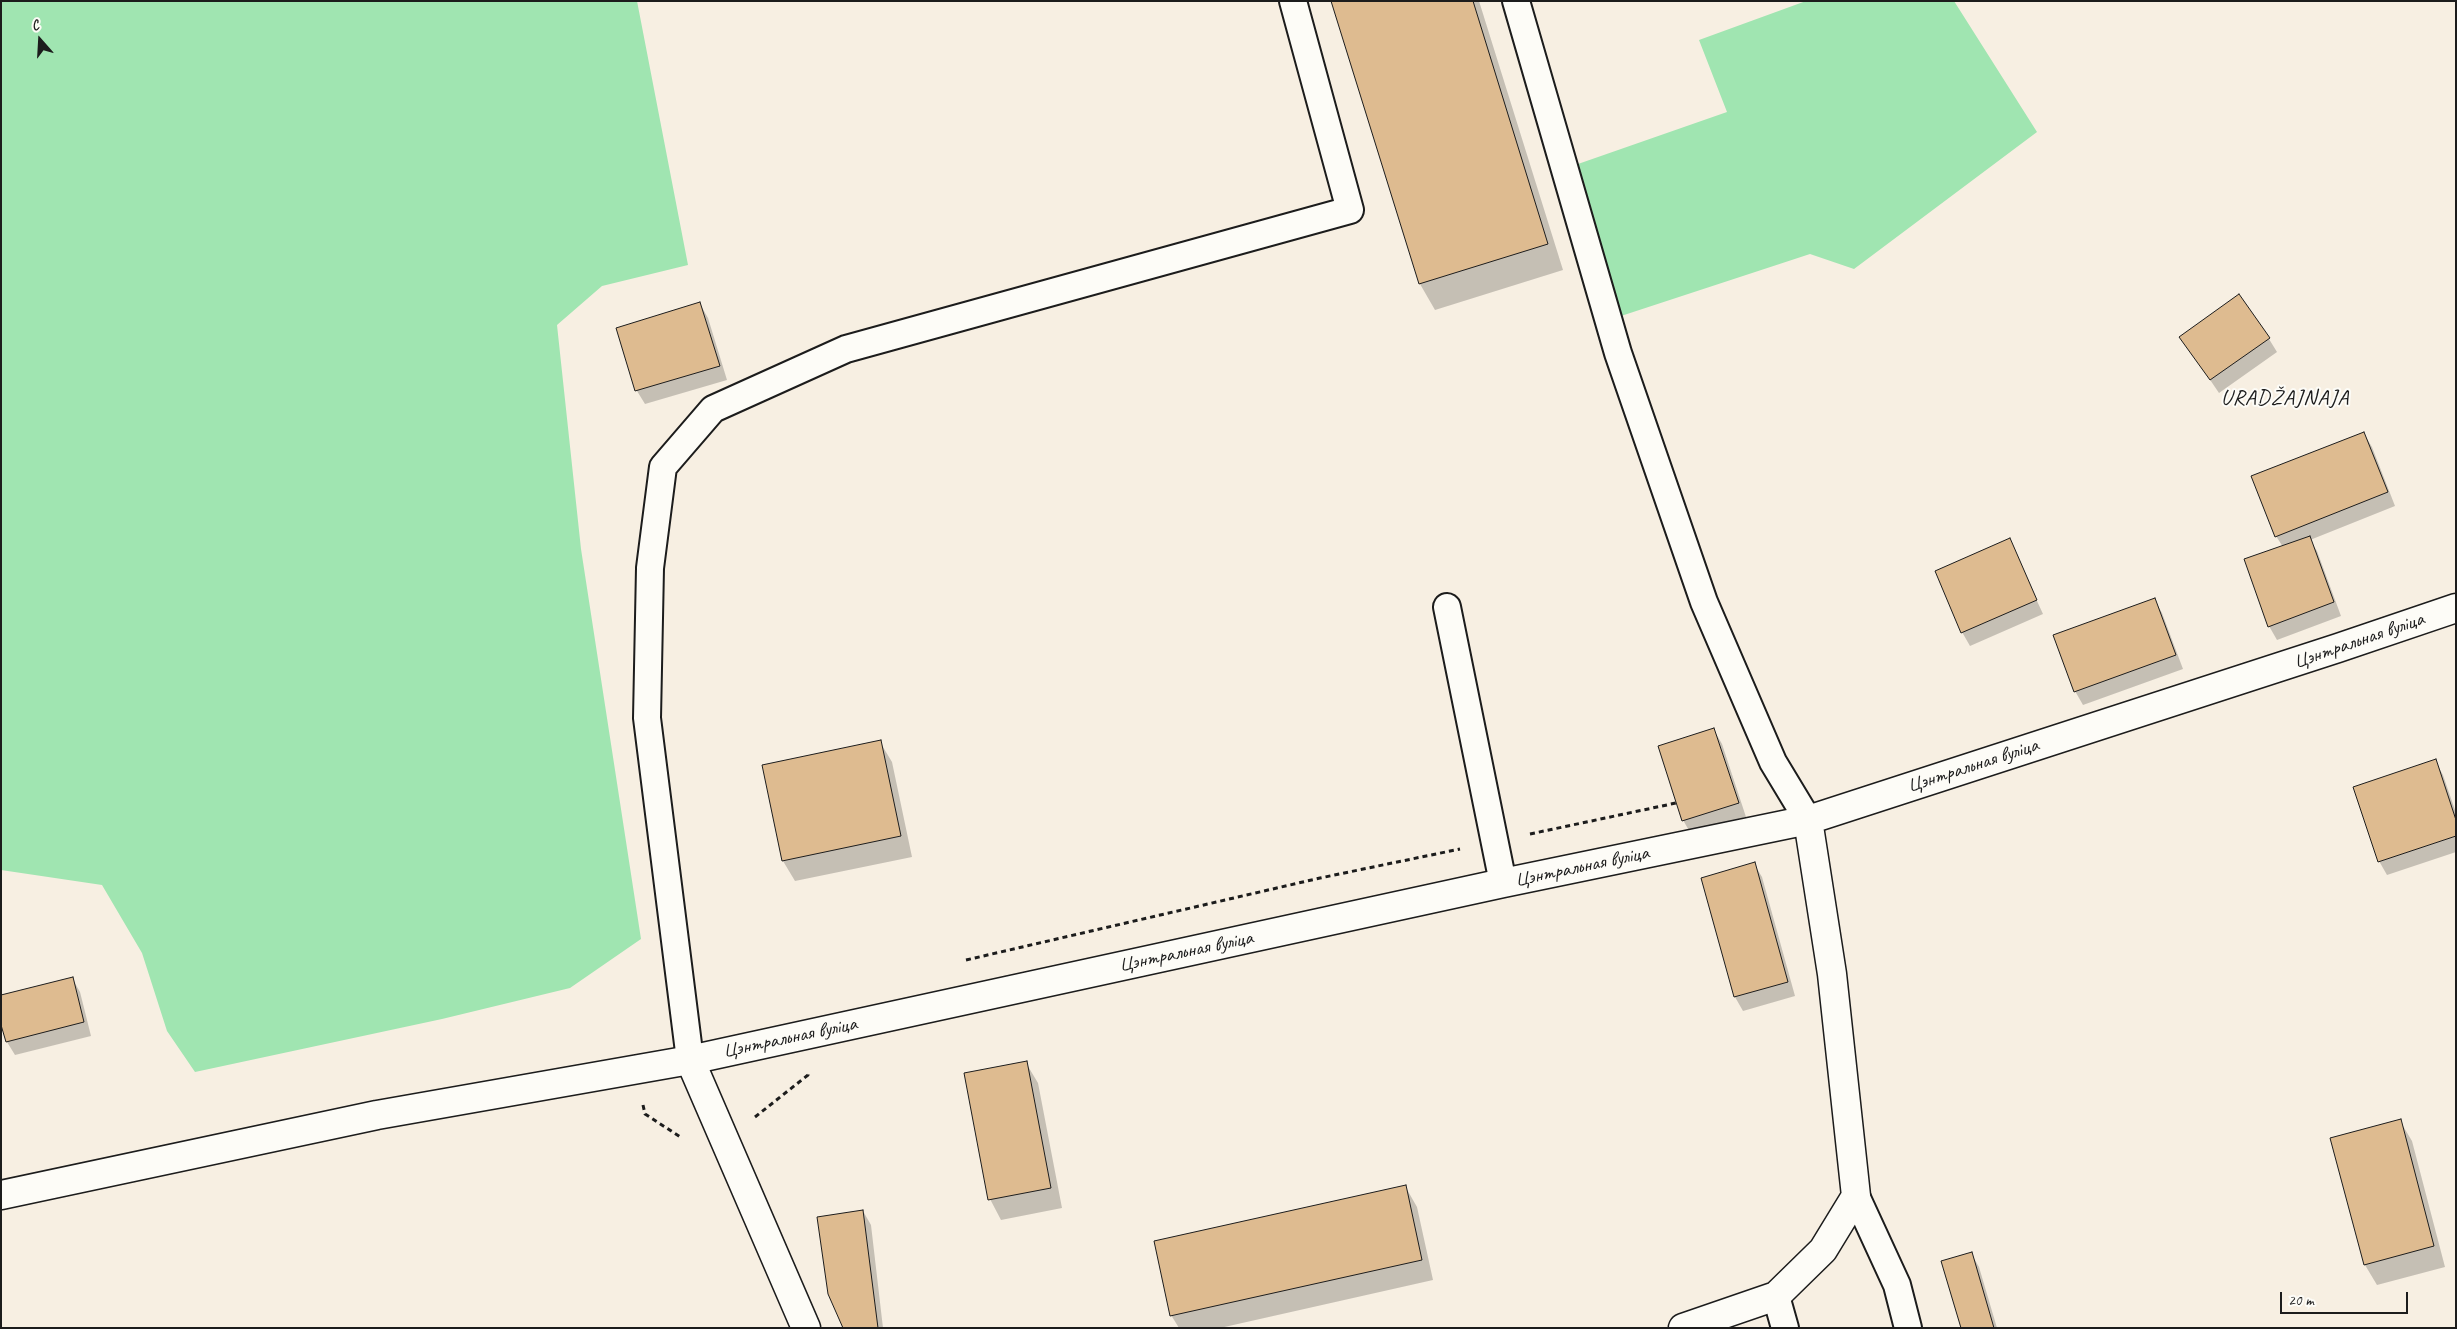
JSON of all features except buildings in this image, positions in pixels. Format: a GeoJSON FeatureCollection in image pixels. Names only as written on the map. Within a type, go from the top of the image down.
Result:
{"type":"FeatureCollection","features":[{"type":"Feature","properties":{"kind":"street","name":"Цэнтральная вуліца"},"geometry":{"type":"LineString","coordinates":[[1,1194],[377,1115],[690,1060],[1503,883],[1808,820],[2456,608]]}},
{"type":"Feature","properties":{"kind":"street"},"geometry":{"type":"LineString","coordinates":[[1683,1328],[1776,1296],[1823,1250],[1856,1196],[1832,974],[1808,820]]}},
{"type":"Feature","properties":{"kind":"street"},"geometry":{"type":"LineString","coordinates":[[690,1060],[806,1328]]}},
{"type":"Feature","properties":{"kind":"lane"},"geometry":{"type":"LineString","coordinates":[[690,1060],[647,718],[650,568],[663,467],[713,409],[846,349],[1350,210],[1293,1]]}},
{"type":"Feature","properties":{"kind":"lane"},"geometry":{"type":"LineString","coordinates":[[1516,1],[1618,353],[1704,602],[1773,762],[1808,820]]}},
{"type":"Feature","properties":{"kind":"lane"},"geometry":{"type":"LineString","coordinates":[[1447,607],[1503,883]]}},
{"type":"Feature","properties":{"kind":"lane"},"geometry":{"type":"LineString","coordinates":[[1856,1196],[1897,1285],[1908,1328]]}},
{"type":"Feature","properties":{"kind":"lane"},"geometry":{"type":"LineString","coordinates":[[1776,1296],[1785,1328]]}},
{"type":"Feature","properties":{"kind":"path"},"geometry":{"type":"LineString","coordinates":[[960,961],[1320,878],[1676,802]]}},
{"type":"Feature","properties":{"kind":"green space"},"geometry":{"type":"Polygon","coordinates":[[[1,1],[637,1],[688,265],[602,286],[557,325],[581,549],[641,939],[570,988],[442,1019],[195,1072],[167,1031],[142,953],[102,885],[1,870],[1,1]]]}},
{"type":"Feature","properties":{"kind":"green space"},"geometry":{"type":"Polygon","coordinates":[[[1806,1],[1954,1],[2037,132],[1854,269],[1810,254],[1621,316],[1578,164],[1727,112],[1699,40],[1806,1]]]}},
{"type":"Feature","properties":{"kind":"district","name":"URADŽAJNAJA"},"geometry":{"type":"Point","coordinates":[2285,398]}}]}
